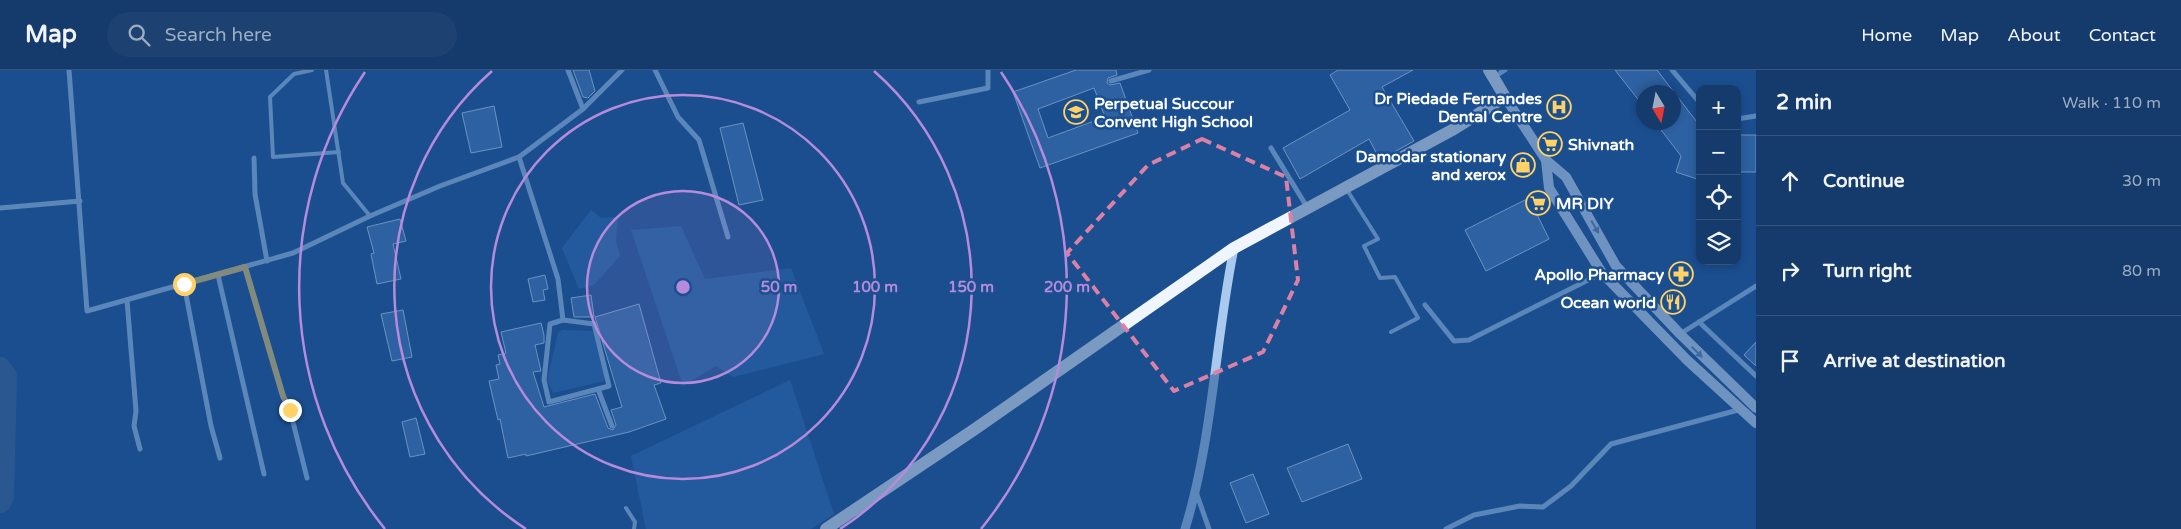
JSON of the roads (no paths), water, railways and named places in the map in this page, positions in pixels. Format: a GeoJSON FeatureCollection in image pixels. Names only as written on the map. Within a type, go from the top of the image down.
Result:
{"type":"FeatureCollection","features":[{"type":"Feature","properties":{"kind":"main road"},"geometry":{"type":"LineString","coordinates":[[1491,74],[1546,160],[1566,178],[1616,266],[1680,334],[1753,405]]}},
{"type":"Feature","properties":{"kind":"main road"},"geometry":{"type":"LineString","coordinates":[[826,529],[975,429],[1234,248],[1454,129],[1505,97]]}},
{"type":"Feature","properties":{"kind":"main road"},"geometry":{"type":"LineString","coordinates":[[1546,160],[1549,188],[1602,273],[1687,360],[1756,423]]}},
{"type":"Feature","properties":{"kind":"street"},"geometry":{"type":"LineString","coordinates":[[69,70],[87,311],[293,254],[370,216],[440,186],[519,157],[583,109],[622,70]]}},
{"type":"Feature","properties":{"kind":"street"},"geometry":{"type":"LineString","coordinates":[[568,70],[583,109]]}},
{"type":"Feature","properties":{"kind":"street"},"geometry":{"type":"LineString","coordinates":[[655,70],[678,117],[699,140],[728,237]]}},
{"type":"Feature","properties":{"kind":"street"},"geometry":{"type":"LineString","coordinates":[[919,102],[988,88],[988,70]]}},
{"type":"Feature","properties":{"kind":"street"},"geometry":{"type":"LineString","coordinates":[[1111,81],[1149,70]]}},
{"type":"Feature","properties":{"kind":"street"},"geometry":{"type":"LineString","coordinates":[[1491,74],[1505,70]]}},
{"type":"Feature","properties":{"kind":"street"},"geometry":{"type":"LineString","coordinates":[[1672,70],[1696,98]]}},
{"type":"Feature","properties":{"kind":"street"},"geometry":{"type":"LineString","coordinates":[[1741,119],[1756,116]]}},
{"type":"Feature","properties":{"kind":"street"},"geometry":{"type":"LineString","coordinates":[[1271,148],[1308,209]]}},
{"type":"Feature","properties":{"kind":"street"},"geometry":{"type":"LineString","coordinates":[[519,157],[558,279],[563,320]]}},
{"type":"Feature","properties":{"kind":"street"},"geometry":{"type":"LineString","coordinates":[[254,158],[255,194],[267,261]]}},
{"type":"Feature","properties":{"kind":"street"},"geometry":{"type":"LineString","coordinates":[[0,208],[80,201]]}},
{"type":"Feature","properties":{"kind":"street"},"geometry":{"type":"LineString","coordinates":[[1185,529],[1204,452],[1227,283],[1234,248]]}},
{"type":"Feature","properties":{"kind":"street"},"geometry":{"type":"LineString","coordinates":[[245,267],[283,396],[290,410],[307,478]]}},
{"type":"Feature","properties":{"kind":"street"},"geometry":{"type":"LineString","coordinates":[[1425,305],[1454,341],[1469,340],[1602,273]]}},
{"type":"Feature","properties":{"kind":"street"},"geometry":{"type":"LineString","coordinates":[[218,275],[264,474]]}},
{"type":"Feature","properties":{"kind":"street"},"geometry":{"type":"LineString","coordinates":[[184,284],[211,426],[220,458]]}},
{"type":"Feature","properties":{"kind":"street"},"geometry":{"type":"LineString","coordinates":[[1680,334],[1756,286]]}},
{"type":"Feature","properties":{"kind":"street"},"geometry":{"type":"LineString","coordinates":[[127,300],[136,411],[134,426],[140,450]]}},
{"type":"Feature","properties":{"kind":"street"},"geometry":{"type":"LineString","coordinates":[[563,320],[594,324],[610,386],[549,402],[544,380],[550,324],[563,320]]}},
{"type":"Feature","properties":{"kind":"street"},"geometry":{"type":"LineString","coordinates":[[1699,322],[1756,376]]}},
{"type":"Feature","properties":{"kind":"street"},"geometry":{"type":"LineString","coordinates":[[598,389],[612,426]]}},
{"type":"Feature","properties":{"kind":"street"},"geometry":{"type":"LineString","coordinates":[[1446,529],[1474,515],[1520,506],[1543,507],[1571,486],[1611,444],[1742,410],[1753,405]]}},
{"type":"Feature","properties":{"kind":"street"},"geometry":{"type":"LineString","coordinates":[[1195,489],[1209,529]]}},
{"type":"Feature","properties":{"kind":"lane"},"geometry":{"type":"LineString","coordinates":[[312,70],[294,74],[270,97],[273,157],[339,152]]}},
{"type":"Feature","properties":{"kind":"lane"},"geometry":{"type":"LineString","coordinates":[[326,70],[343,183],[370,216]]}},
{"type":"Feature","properties":{"kind":"lane"},"geometry":{"type":"LineString","coordinates":[[1346,188],[1378,239],[1364,246],[1380,278],[1395,277],[1418,318],[1391,332]]}},
{"type":"Feature","properties":{"kind":"lane"},"geometry":{"type":"LineString","coordinates":[[626,508],[635,522],[634,529]]}},
{"type":"Feature","properties":{"kind":"waterway"},"geometry":{"type":"LineString","coordinates":[[0,368],[6,376],[3,497],[0,502]]}},
{"type":"Feature","properties":{"kind":"place","name":"Dr Piedade Fernandes Dental Centre"},"geometry":{"type":"Point","coordinates":[1559,107]}},
{"type":"Feature","properties":{"kind":"place","name":"Perpetual Succour Convent High School"},"geometry":{"type":"Point","coordinates":[1076,112]}},
{"type":"Feature","properties":{"kind":"place","name":"Shivnath"},"geometry":{"type":"Point","coordinates":[1550,144]}},
{"type":"Feature","properties":{"kind":"place","name":"Damodar stationary and xerox"},"geometry":{"type":"Point","coordinates":[1523,165]}},
{"type":"Feature","properties":{"kind":"place","name":"MR DIY"},"geometry":{"type":"Point","coordinates":[1538,203]}},
{"type":"Feature","properties":{"kind":"place","name":"Apollo Pharmacy"},"geometry":{"type":"Point","coordinates":[1681,274]}},
{"type":"Feature","properties":{"kind":"place","name":"Ocean world"},"geometry":{"type":"Point","coordinates":[1673,302]}}]}
